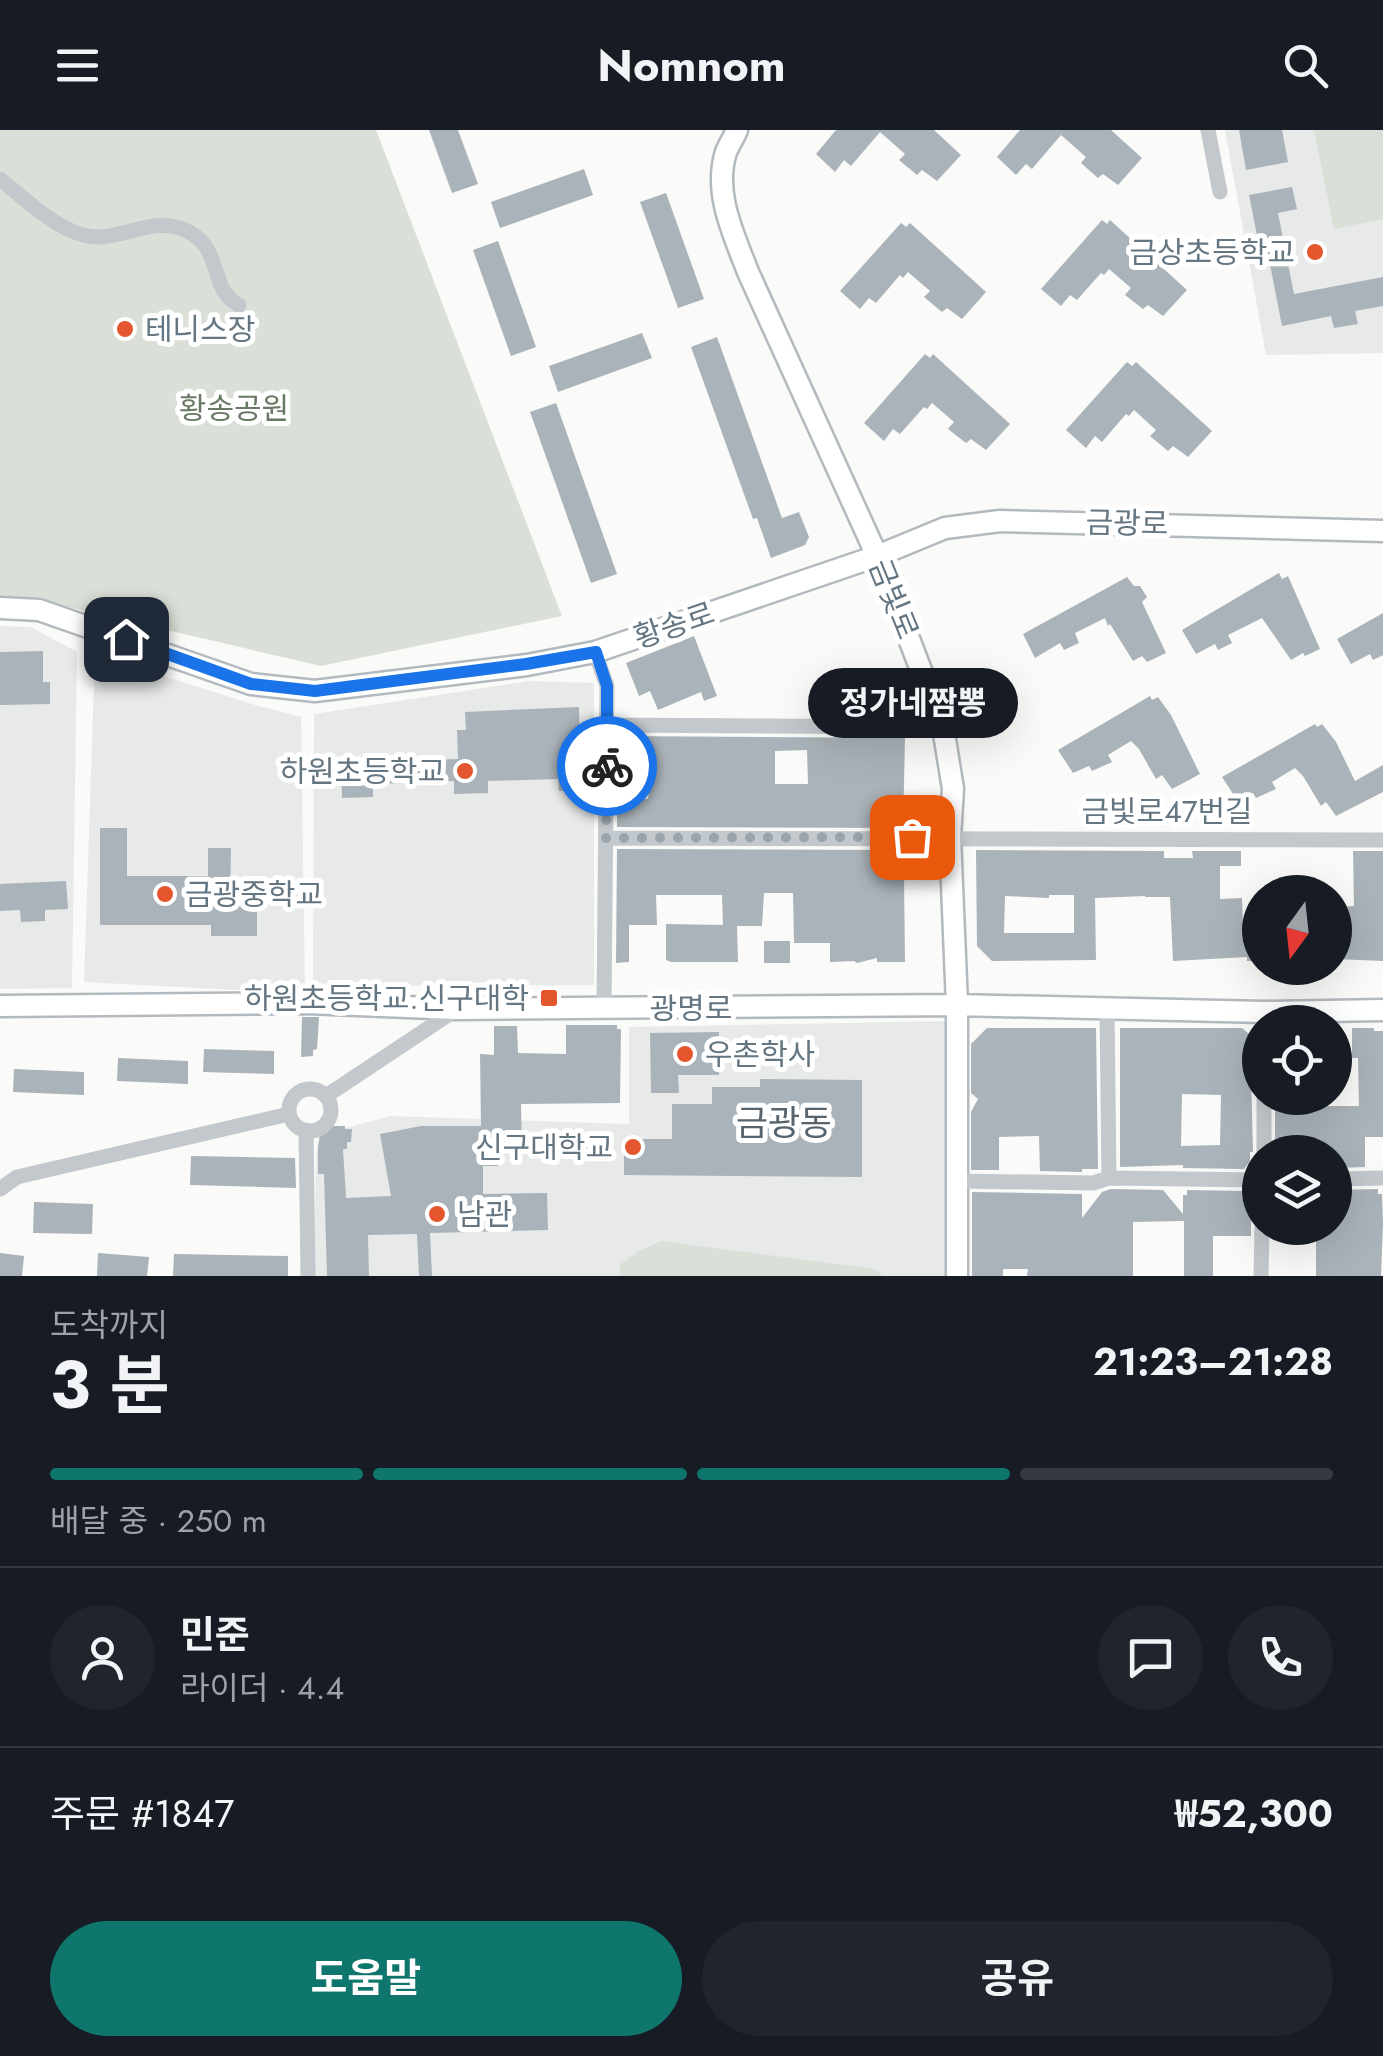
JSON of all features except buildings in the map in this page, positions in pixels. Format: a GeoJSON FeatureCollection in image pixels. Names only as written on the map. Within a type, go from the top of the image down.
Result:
{"type":"FeatureCollection","features":[{"type":"Feature","properties":{"kind":"street","name":"금빛로"},"geometry":{"type":"LineString","coordinates":[[738,130],[725,154],[722,194],[734,236],[877,556],[944,726],[953,789],[950,837],[958,1005],[957,1276]]}},
{"type":"Feature","properties":{"kind":"street"},"geometry":{"type":"LineString","coordinates":[[1208,130],[1220,192]]}},
{"type":"Feature","properties":{"kind":"street"},"geometry":{"type":"LineString","coordinates":[[0,179],[84,236],[165,224],[186,230],[206,246],[221,288],[229,300],[239,305]]}},
{"type":"Feature","properties":{"kind":"street","name":"금광로"},"geometry":{"type":"LineString","coordinates":[[877,556],[945,528],[1000,521],[1383,531]]}},
{"type":"Feature","properties":{"kind":"street","name":"황송로"},"geometry":{"type":"LineString","coordinates":[[0,608],[39,610],[251,684],[315,691],[596,652],[877,556]]}},
{"type":"Feature","properties":{"kind":"street"},"geometry":{"type":"LineString","coordinates":[[596,652],[607,686],[608,725],[604,1008]]}},
{"type":"Feature","properties":{"kind":"street"},"geometry":{"type":"LineString","coordinates":[[608,725],[944,726]]}},
{"type":"Feature","properties":{"kind":"street","name":"금빛로47번길"},"geometry":{"type":"LineString","coordinates":[[606,838],[1383,840]]}},
{"type":"Feature","properties":{"kind":"street","name":"광명로"},"geometry":{"type":"LineString","coordinates":[[0,1006],[308,1003],[456,1009],[958,1005],[1242,1016]]}},
{"type":"Feature","properties":{"kind":"street"},"geometry":{"type":"LineString","coordinates":[[1108,1008],[1109,1178]]}},
{"type":"Feature","properties":{"kind":"street"},"geometry":{"type":"LineString","coordinates":[[326,1096],[456,1009]]}},
{"type":"Feature","properties":{"kind":"street","name":"광명로"},"geometry":{"type":"LineString","coordinates":[[1352,1012],[1383,1010]]}},
{"type":"Feature","properties":{"kind":"street"},"geometry":{"type":"LineString","coordinates":[[313,1089],[326,1096],[330,1117],[321,1128],[306,1130],[294,1124],[289,1114],[290,1103],[299,1092],[313,1089]]}},
{"type":"Feature","properties":{"kind":"street"},"geometry":{"type":"LineString","coordinates":[[0,1189],[17,1177],[289,1114]]}},
{"type":"Feature","properties":{"kind":"street"},"geometry":{"type":"LineString","coordinates":[[306,1130],[308,1276]]}},
{"type":"Feature","properties":{"kind":"street"},"geometry":{"type":"LineString","coordinates":[[1352,1179],[1383,1178]]}},
{"type":"Feature","properties":{"kind":"street"},"geometry":{"type":"LineString","coordinates":[[957,1180],[1242,1180]]}},
{"type":"Feature","properties":{"kind":"street"},"geometry":{"type":"LineString","coordinates":[[1261,1276],[1262,1245]]}},
{"type":"Feature","properties":{"kind":"shaded area","name":"금상초등학교"},"geometry":{"type":"Polygon","coordinates":[[[1225,130],[1383,130],[1383,353],[1266,355],[1225,130]]]}},
{"type":"Feature","properties":{"kind":"shaded area"},"geometry":{"type":"Polygon","coordinates":[[[0,626],[31,627],[77,652],[72,988],[0,989],[0,626]]]}},
{"type":"Feature","properties":{"kind":"shaded area","name":"금광중학교"},"geometry":{"type":"Polygon","coordinates":[[[95,654],[301,717],[305,990],[277,992],[84,982],[95,654]]]}},
{"type":"Feature","properties":{"kind":"shaded area","name":"하원초등학교"},"geometry":{"type":"Polygon","coordinates":[[[529,681],[594,683],[594,985],[313,986],[314,714],[529,681]]]}},
{"type":"Feature","properties":{"kind":"shaded area","name":"신구대학교"},"geometry":{"type":"Polygon","coordinates":[[[951,1021],[947,1276],[314,1276],[319,1135],[391,1116],[629,1124],[629,1027],[951,1021]]]}},
{"type":"Feature","properties":{"kind":"green space","name":"황송공원"},"geometry":{"type":"Polygon","coordinates":[[[0,130],[376,130],[562,616],[321,666],[29,598],[0,598],[0,130]]]}},
{"type":"Feature","properties":{"kind":"green space"},"geometry":{"type":"Polygon","coordinates":[[[1314,130],[1383,130],[1383,219],[1334,229],[1314,130]]]}},
{"type":"Feature","properties":{"kind":"green space"},"geometry":{"type":"Polygon","coordinates":[[[661,1241],[875,1269],[883,1276],[619,1276],[621,1264],[661,1241]]]}},
{"type":"Feature","properties":{"kind":"way so far"},"geometry":{"type":"LineString","coordinates":[[607,766],[606,838],[912,837]]}},
{"type":"Feature","properties":{"kind":"place","name":"금상초등학교"},"geometry":{"type":"Point","coordinates":[1315,252]}},
{"type":"Feature","properties":{"kind":"place","name":"테니스장"},"geometry":{"type":"Point","coordinates":[125,329]}},
{"type":"Feature","properties":{"kind":"place","name":"하원초등학교"},"geometry":{"type":"Point","coordinates":[465,771]}},
{"type":"Feature","properties":{"kind":"place","name":"정가네짬뽕"},"geometry":{"type":"Point","coordinates":[912,837]}},
{"type":"Feature","properties":{"kind":"place","name":"금광중학교"},"geometry":{"type":"Point","coordinates":[165,894]}},
{"type":"Feature","properties":{"kind":"place","name":"하원초등학교.신구대학"},"geometry":{"type":"Point","coordinates":[549,998]}},
{"type":"Feature","properties":{"kind":"place","name":"우촌학사"},"geometry":{"type":"Point","coordinates":[685,1054]}},
{"type":"Feature","properties":{"kind":"place","name":"신구대학교"},"geometry":{"type":"Point","coordinates":[633,1147]}},
{"type":"Feature","properties":{"kind":"place","name":"남관"},"geometry":{"type":"Point","coordinates":[437,1214]}},
{"type":"Feature","properties":{"kind":"district","name":"금광동"},"geometry":{"type":"Point","coordinates":[784,1123]}},
{"type":"Feature","properties":{"kind":"route"},"geometry":{"type":"LineString","coordinates":[[126,639],[251,684],[315,691],[596,652],[607,686],[607,766]]}}]}
